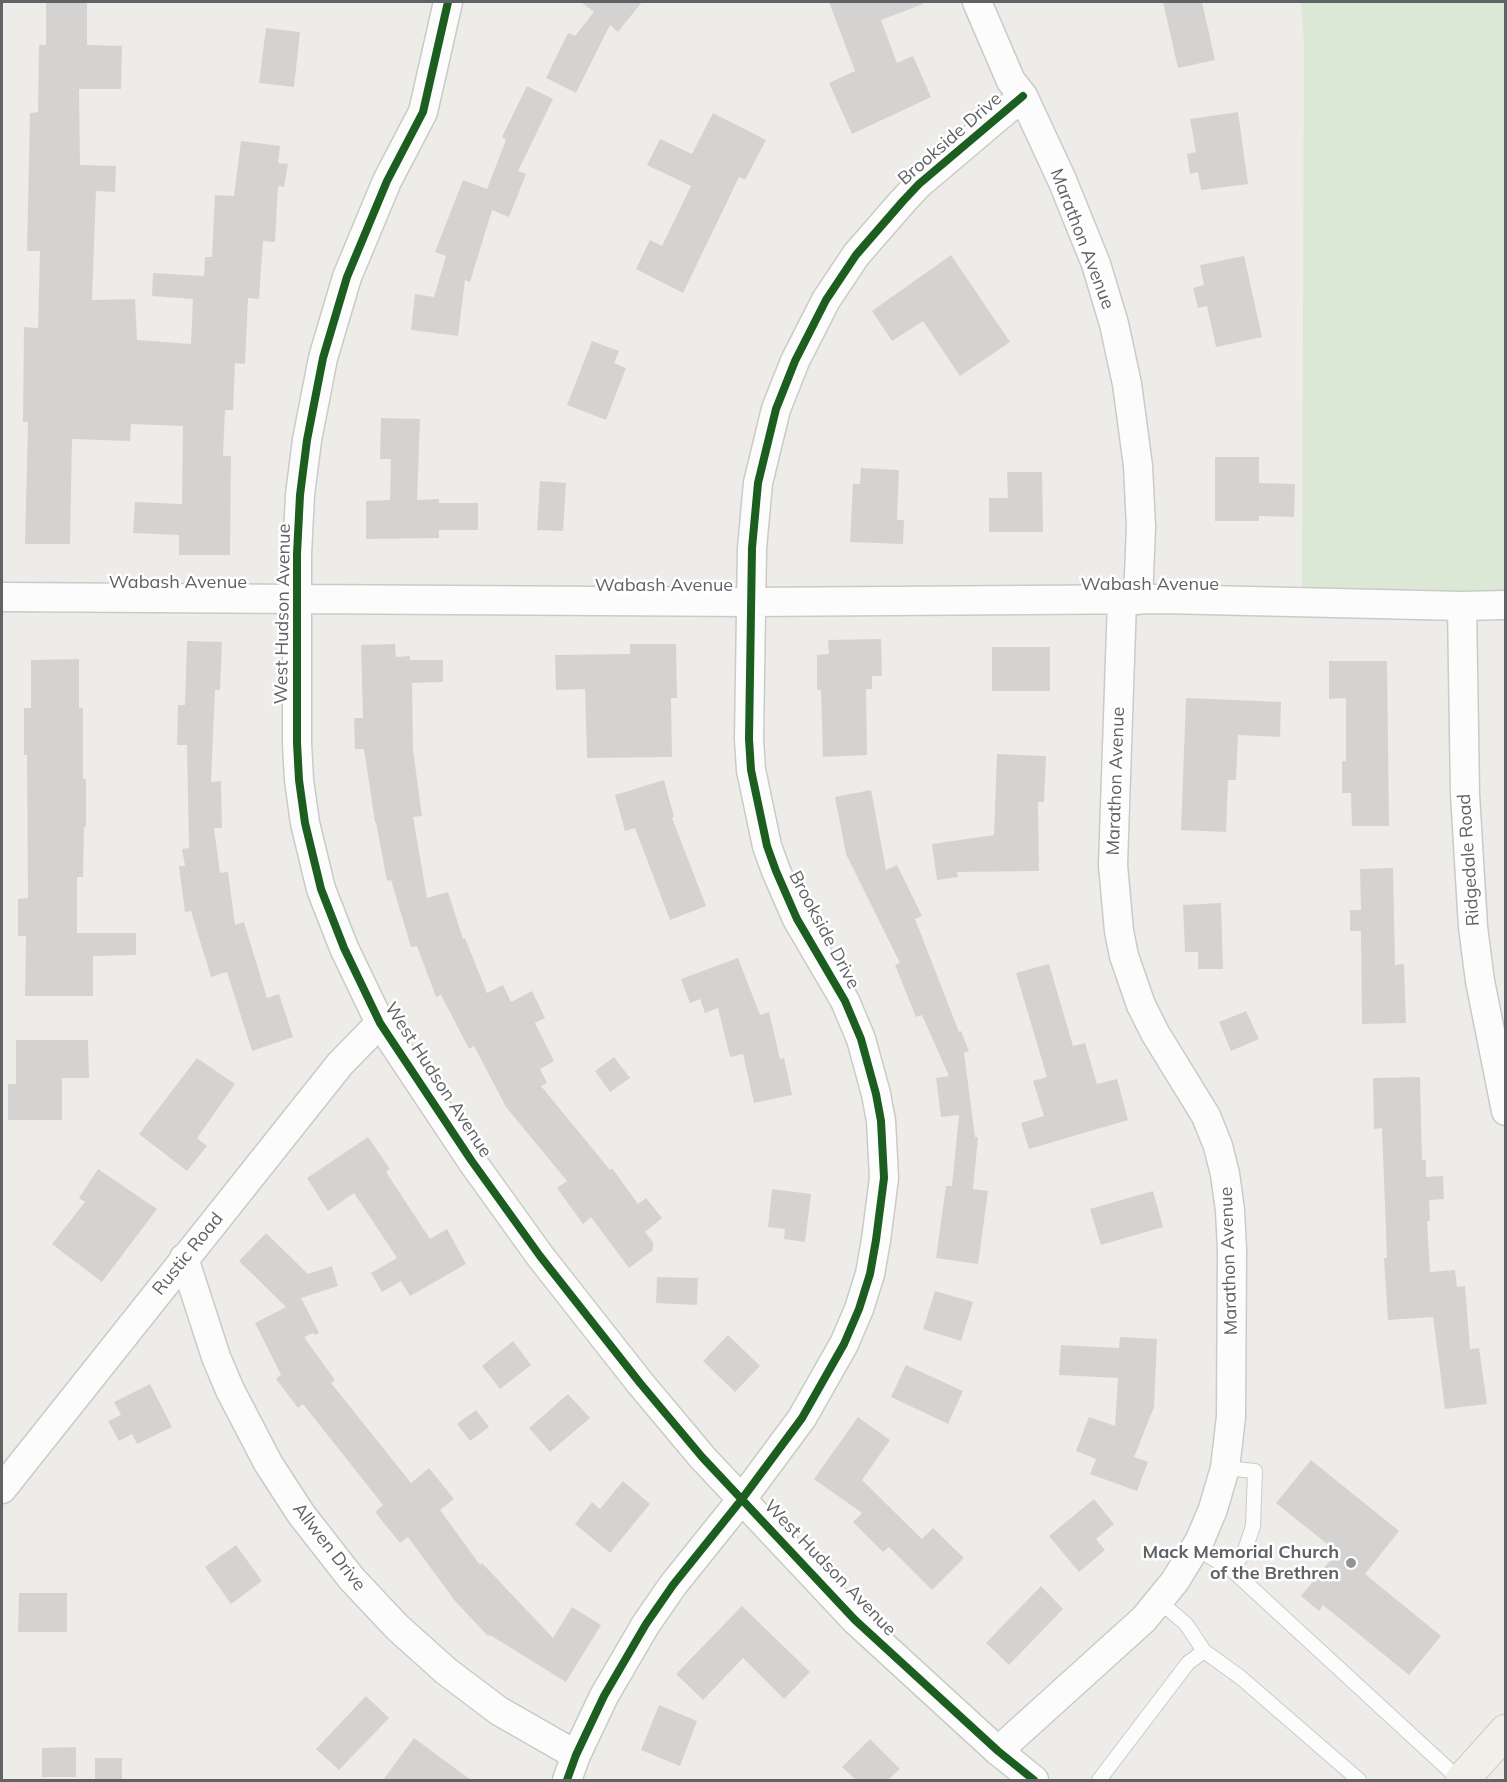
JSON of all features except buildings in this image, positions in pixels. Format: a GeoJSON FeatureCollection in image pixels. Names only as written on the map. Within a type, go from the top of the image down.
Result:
{"type":"FeatureCollection","features":[{"type":"Feature","properties":{"kind":"main road"},"geometry":{"type":"LineString","coordinates":[[1461,1780],[1506,1731]]}},
{"type":"Feature","properties":{"kind":"street","name":"West Hudson Avenue"},"geometry":{"type":"LineString","coordinates":[[448,2],[423,112],[387,181],[347,277],[323,358],[307,440],[300,495],[297,743],[305,823],[321,889],[344,948],[380,1023],[471,1160],[540,1256],[640,1383],[702,1456],[855,1620],[998,1751],[1034,1780]]}},
{"type":"Feature","properties":{"kind":"street","name":"Marathon Avenue"},"geometry":{"type":"LineString","coordinates":[[977,2],[1011,81],[1023,96],[1062,180],[1092,254],[1114,324],[1127,384],[1138,466],[1140,527],[1130,600],[1113,866],[1114,892],[1119,931],[1141,1005],[1155,1033],[1206,1116],[1218,1146],[1230,1210],[1232,1262],[1231,1417],[1225,1468],[1213,1509],[1195,1548],[1175,1581],[1144,1619],[998,1751]]}},
{"type":"Feature","properties":{"kind":"street","name":"Brookside Drive"},"geometry":{"type":"LineString","coordinates":[[571,1768],[604,1696],[646,1624],[673,1585],[742,1499],[802,1418],[844,1344],[859,1309],[870,1274],[884,1178],[881,1121],[876,1094],[861,1039],[845,1001],[797,919],[776,871],[767,846],[755,794],[749,739],[752,548],[758,483],[776,410],[795,361],[826,300],[856,255],[903,201],[1023,96]]}},
{"type":"Feature","properties":{"kind":"street","name":"Wabash Avenue"},"geometry":{"type":"LineString","coordinates":[[2,597],[751,602],[1130,600],[1506,605]]}},
{"type":"Feature","properties":{"kind":"street","name":"Ridgedale Road"},"geometry":{"type":"LineString","coordinates":[[1462,606],[1465,794],[1473,927],[1480,981],[1499,1086],[1506,1111]]}},
{"type":"Feature","properties":{"kind":"street","name":"Rustic Road"},"geometry":{"type":"LineString","coordinates":[[2,1489],[340,1064],[380,1023]]}},
{"type":"Feature","properties":{"kind":"street","name":"Allwen Drive"},"geometry":{"type":"LineString","coordinates":[[184,1258],[216,1357],[230,1390],[268,1463],[301,1514],[351,1578],[397,1627],[446,1671],[571,1768]]}},
{"type":"Feature","properties":{"kind":"lane"},"geometry":{"type":"LineString","coordinates":[[1225,1468],[1255,1471],[1253,1526],[1244,1553],[1231,1569]]}},
{"type":"Feature","properties":{"kind":"lane"},"geometry":{"type":"LineString","coordinates":[[1195,1548],[1231,1569],[1461,1780]]}},
{"type":"Feature","properties":{"kind":"lane"},"geometry":{"type":"LineString","coordinates":[[1159,1601],[1186,1624],[1204,1651],[1240,1677],[1359,1780]]}},
{"type":"Feature","properties":{"kind":"lane"},"geometry":{"type":"LineString","coordinates":[[1100,1780],[1188,1663],[1204,1651]]}},
{"type":"Feature","properties":{"kind":"green space"},"geometry":{"type":"Polygon","coordinates":[[[1301,2],[1505,2],[1505,605],[1302,602],[1304,42],[1301,2]]]}},
{"type":"Feature","properties":{"kind":"cycle path"},"geometry":{"type":"LineString","coordinates":[[448,2],[423,112],[387,181],[347,277],[323,358],[307,440],[300,495],[297,554],[297,743],[305,823],[321,889],[344,948],[380,1023],[471,1160],[540,1256],[640,1383],[702,1457],[855,1620],[998,1751],[1034,1780]]}},
{"type":"Feature","properties":{"kind":"cycle path"},"geometry":{"type":"LineString","coordinates":[[567,1780],[576,1755],[604,1696],[646,1624],[673,1585],[742,1499],[802,1418],[844,1344],[859,1309],[870,1274],[884,1178],[881,1121],[876,1094],[861,1039],[845,1001],[797,919],[776,871],[767,846],[751,770],[749,739],[752,548],[758,483],[776,409],[795,361],[826,300],[856,255],[919,184],[1023,96]]}},
{"type":"Feature","properties":{"kind":"place","name":"Mack Memorial Church of the Brethren"},"geometry":{"type":"Point","coordinates":[1351,1563]}}]}
